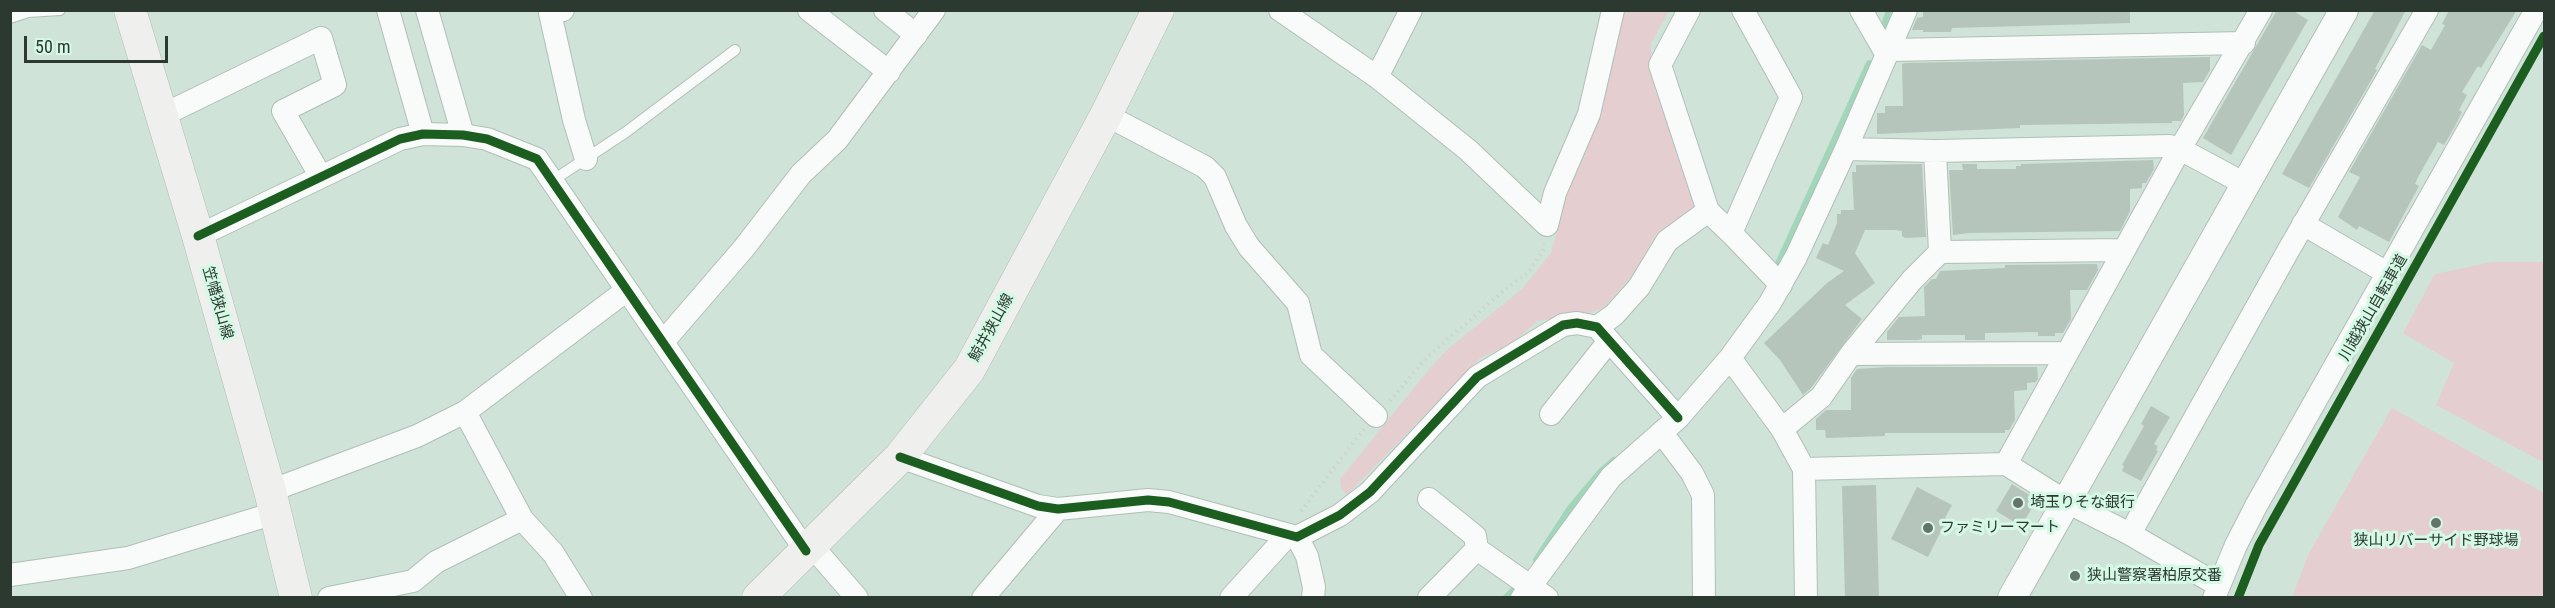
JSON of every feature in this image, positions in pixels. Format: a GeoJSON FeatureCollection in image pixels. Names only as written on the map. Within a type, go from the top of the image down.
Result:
{"type":"FeatureCollection","features":[{"type":"Feature","properties":{"kind":"main road","name":"笠幡狭山線"},"geometry":{"type":"LineString","coordinates":[[130,10],[198,236],[296,597]]}},
{"type":"Feature","properties":{"kind":"main road","name":"鯨井狭山線"},"geometry":{"type":"LineString","coordinates":[[758,597],[900,457],[969,370],[1106,115],[1158,10]]}},
{"type":"Feature","properties":{"kind":"street"},"geometry":{"type":"LineString","coordinates":[[388,10],[423,134]]}},
{"type":"Feature","properties":{"kind":"street"},"geometry":{"type":"LineString","coordinates":[[427,10],[463,135]]}},
{"type":"Feature","properties":{"kind":"street"},"geometry":{"type":"LineString","coordinates":[[563,10],[550,13],[574,120],[586,159]]}},
{"type":"Feature","properties":{"kind":"street"},"geometry":{"type":"LineString","coordinates":[[808,10],[889,72]]}},
{"type":"Feature","properties":{"kind":"street"},"geometry":{"type":"LineString","coordinates":[[885,10],[915,35]]}},
{"type":"Feature","properties":{"kind":"street"},"geometry":{"type":"LineString","coordinates":[[663,342],[744,248],[801,174],[837,140],[934,10]]}},
{"type":"Feature","properties":{"kind":"street"},"geometry":{"type":"LineString","coordinates":[[1280,10],[1377,77],[1468,150],[1547,225],[1556,193],[1589,114],[1613,10]]}},
{"type":"Feature","properties":{"kind":"street"},"geometry":{"type":"LineString","coordinates":[[1377,77],[1411,10]]}},
{"type":"Feature","properties":{"kind":"street"},"geometry":{"type":"LineString","coordinates":[[1689,10],[1660,65],[1708,211],[1781,285]]}},
{"type":"Feature","properties":{"kind":"street"},"geometry":{"type":"LineString","coordinates":[[1731,233],[1791,97],[1743,10]]}},
{"type":"Feature","properties":{"kind":"street"},"geometry":{"type":"LineString","coordinates":[[1861,10],[1889,52]]}},
{"type":"Feature","properties":{"kind":"street"},"geometry":{"type":"LineString","coordinates":[[1429,499],[1474,536],[1477,549],[1534,594],[1611,477],[1678,418],[1730,358],[1770,303],[1796,257],[1906,10]]}},
{"type":"Feature","properties":{"kind":"street"},"geometry":{"type":"LineString","coordinates":[[2006,464],[2180,149],[2244,43],[2261,10]]}},
{"type":"Feature","properties":{"kind":"street"},"geometry":{"type":"LineString","coordinates":[[2012,597],[2344,10]]}},
{"type":"Feature","properties":{"kind":"street"},"geometry":{"type":"LineString","coordinates":[[2130,534],[2303,224],[2427,10]]}},
{"type":"Feature","properties":{"kind":"street"},"geometry":{"type":"LineString","coordinates":[[1804,469],[2006,464],[2065,501],[2130,534],[2216,591],[2256,506],[2536,10]]}},
{"type":"Feature","properties":{"kind":"street"},"geometry":{"type":"LineString","coordinates":[[161,116],[321,38],[335,85],[283,111],[321,177]]}},
{"type":"Feature","properties":{"kind":"street"},"geometry":{"type":"LineString","coordinates":[[1889,52],[2244,43]]}},
{"type":"Feature","properties":{"kind":"street"},"geometry":{"type":"LineString","coordinates":[[1106,115],[1205,167],[1215,177],[1236,226],[1249,247],[1298,303],[1311,355],[1376,416]]}},
{"type":"Feature","properties":{"kind":"street"},"geometry":{"type":"LineString","coordinates":[[198,236],[400,139],[423,134],[463,135],[487,139],[537,159],[809,548],[856,597]]}},
{"type":"Feature","properties":{"kind":"street"},"geometry":{"type":"LineString","coordinates":[[1846,149],[1935,151],[2170,146],[2180,149],[2245,184]]}},
{"type":"Feature","properties":{"kind":"street"},"geometry":{"type":"LineString","coordinates":[[1935,151],[1940,252]]}},
{"type":"Feature","properties":{"kind":"street"},"geometry":{"type":"LineString","coordinates":[[1551,414],[1614,315],[1639,287],[1668,241],[1708,211]]}},
{"type":"Feature","properties":{"kind":"street"},"geometry":{"type":"LineString","coordinates":[[2303,224],[2387,273]]}},
{"type":"Feature","properties":{"kind":"street"},"geometry":{"type":"LineString","coordinates":[[1782,429],[1821,397],[1851,354],[1912,280],[1940,252],[2124,250]]}},
{"type":"Feature","properties":{"kind":"street"},"geometry":{"type":"LineString","coordinates":[[10,575],[128,558],[272,502],[417,436],[465,412],[627,290]]}},
{"type":"Feature","properties":{"kind":"street"},"geometry":{"type":"LineString","coordinates":[[1231,597],[1292,536],[1340,515],[1370,492],[1477,378],[1563,325],[1577,323],[1603,334],[1678,418]]}},
{"type":"Feature","properties":{"kind":"street"},"geometry":{"type":"LineString","coordinates":[[1851,354],[2066,352]]}},
{"type":"Feature","properties":{"kind":"street"},"geometry":{"type":"LineString","coordinates":[[1730,358],[1782,429],[1804,469],[1806,597]]}},
{"type":"Feature","properties":{"kind":"street"},"geometry":{"type":"LineString","coordinates":[[465,412],[522,519],[553,553],[581,597]]}},
{"type":"Feature","properties":{"kind":"street"},"geometry":{"type":"LineString","coordinates":[[1662,433],[1692,473],[1703,495],[1704,597]]}},
{"type":"Feature","properties":{"kind":"street"},"geometry":{"type":"LineString","coordinates":[[900,457],[1038,506],[1058,509],[1148,500],[1168,502],[1292,536],[1307,556],[1314,587],[1313,597]]}},
{"type":"Feature","properties":{"kind":"street"},"geometry":{"type":"LineString","coordinates":[[983,597],[1058,509]]}},
{"type":"Feature","properties":{"kind":"street"},"geometry":{"type":"LineString","coordinates":[[329,597],[413,581],[436,562],[522,519]]}},
{"type":"Feature","properties":{"kind":"street"},"geometry":{"type":"LineString","coordinates":[[1429,597],[1477,549]]}},
{"type":"Feature","properties":{"kind":"lane"},"geometry":{"type":"LineString","coordinates":[[10,18],[28,12],[60,10]]}},
{"type":"Feature","properties":{"kind":"lane"},"geometry":{"type":"LineString","coordinates":[[552,181],[626,132],[735,50]]}},
{"type":"Feature","properties":{"kind":"path"},"geometry":{"type":"LineString","coordinates":[[1292,536],[1298,514],[1376,416],[1426,358],[1508,287],[1528,273],[1544,249],[1547,225]]}},
{"type":"Feature","properties":{"kind":"shaded area"},"geometry":{"type":"Polygon","coordinates":[[[1623,11],[1669,11],[1651,43],[1651,62],[1655,90],[1667,117],[1696,205],[1656,234],[1636,271],[1603,308],[1583,315],[1537,321],[1514,342],[1480,358],[1347,495],[1341,488],[1340,479],[1432,366],[1448,349],[1522,289],[1551,253],[1558,228],[1559,206],[1576,174],[1590,136],[1623,11]]]}},
{"type":"Feature","properties":{"kind":"shaded area"},"geometry":{"type":"Polygon","coordinates":[[[2492,262],[2544,262],[2543,462],[2436,405],[2454,363],[2403,333],[2435,274],[2492,262]]]}},
{"type":"Feature","properties":{"kind":"shaded area","name":"狭山リバーサイド野球場"},"geometry":{"type":"Polygon","coordinates":[[[2392,408],[2544,493],[2544,597],[2292,597],[2309,553],[2392,408]]]}},
{"type":"Feature","properties":{"kind":"building"},"geometry":{"type":"Polygon","coordinates":[[[1923,10],[2130,10],[2130,23],[1952,28],[1951,32],[1912,30],[1917,18],[1923,17],[1923,10]]]}},
{"type":"Feature","properties":{"kind":"building"},"geometry":{"type":"Polygon","coordinates":[[[2277,10],[2292,10],[2308,20],[2231,155],[2203,138],[2277,10]]]}},
{"type":"Feature","properties":{"kind":"building"},"geometry":{"type":"Polygon","coordinates":[[[2375,10],[2406,10],[2375,69],[2377,70],[2309,188],[2282,174],[2375,10]]]}},
{"type":"Feature","properties":{"kind":"building"},"geometry":{"type":"Polygon","coordinates":[[[2449,10],[2517,10],[2481,68],[2478,66],[2462,92],[2467,95],[2459,110],[2462,112],[2444,145],[2438,142],[2418,177],[2415,184],[2419,186],[2389,242],[2359,226],[2357,230],[2338,217],[2360,177],[2349,172],[2422,45],[2431,50],[2445,25],[2442,24],[2449,10]]]}},
{"type":"Feature","properties":{"kind":"building"},"geometry":{"type":"Polygon","coordinates":[[[2210,57],[2210,70],[2203,82],[2183,83],[2184,115],[2181,121],[2020,125],[2020,128],[1877,134],[1877,113],[1885,113],[1885,106],[1903,106],[1902,64],[1905,63],[2210,57]]]}},
{"type":"Feature","properties":{"kind":"building"},"geometry":{"type":"Polygon","coordinates":[[[2153,160],[2154,169],[2146,183],[2142,183],[2142,188],[2130,189],[2130,211],[2120,231],[1953,235],[1949,170],[1963,170],[1962,164],[1977,164],[1977,169],[2016,169],[2016,166],[2021,166],[2021,164],[2153,160]]]}},
{"type":"Feature","properties":{"kind":"building"},"geometry":{"type":"Polygon","coordinates":[[[1922,164],[1926,237],[1905,238],[1902,236],[1902,231],[1895,230],[1865,230],[1855,253],[1875,283],[1845,305],[1862,319],[1811,388],[1803,395],[1780,360],[1764,343],[1827,283],[1844,271],[1816,258],[1823,243],[1828,245],[1837,223],[1837,214],[1841,214],[1841,210],[1854,210],[1852,172],[1856,172],[1856,165],[1922,164]]]}},
{"type":"Feature","properties":{"kind":"building"},"geometry":{"type":"Polygon","coordinates":[[[2097,264],[2098,270],[2087,290],[2070,290],[2071,319],[2063,333],[2055,333],[2055,336],[2038,336],[2038,332],[1985,333],[1985,340],[1965,340],[1965,335],[1922,335],[1922,339],[1918,340],[1887,340],[1887,332],[1899,317],[1925,316],[1924,287],[1932,279],[1936,279],[1940,271],[2005,268],[2005,265],[2097,264]]]}},
{"type":"Feature","properties":{"kind":"building"},"geometry":{"type":"Polygon","coordinates":[[[2037,367],[2038,379],[2036,382],[2027,383],[2027,390],[2014,391],[2015,420],[2009,430],[2005,430],[2005,433],[1885,433],[1885,436],[1826,438],[1825,430],[1816,430],[1816,419],[1826,410],[1851,410],[1851,378],[1857,369],[2037,367]]]}},
{"type":"Feature","properties":{"kind":"building"},"geometry":{"type":"Polygon","coordinates":[[[2151,406],[2170,417],[2154,444],[2158,446],[2156,450],[2158,451],[2141,481],[2122,471],[2124,466],[2122,465],[2144,426],[2141,424],[2151,406]]]}},
{"type":"Feature","properties":{"kind":"building","name":"埼玉りそな銀行"},"geometry":{"type":"Polygon","coordinates":[[[2012,484],[2037,500],[2021,526],[1996,511],[2012,484]]]}},
{"type":"Feature","properties":{"kind":"building"},"geometry":{"type":"Polygon","coordinates":[[[1876,485],[1879,597],[1845,597],[1842,486],[1876,485]]]}},
{"type":"Feature","properties":{"kind":"building"},"geometry":{"type":"Polygon","coordinates":[[[1917,487],[1952,505],[1928,557],[1891,539],[1917,487]]]}},
{"type":"Feature","properties":{"kind":"waterway"},"geometry":{"type":"LineString","coordinates":[[1881,34],[1889,10]]}},
{"type":"Feature","properties":{"kind":"waterway"},"geometry":{"type":"LineString","coordinates":[[1776,268],[1869,63]]}},
{"type":"Feature","properties":{"kind":"waterway"},"geometry":{"type":"LineString","coordinates":[[1536,560],[1570,508],[1601,471],[1614,460]]}},
{"type":"Feature","properties":{"kind":"waterway"},"geometry":{"type":"LineString","coordinates":[[1505,598],[1514,589]]}},
{"type":"Feature","properties":{"kind":"cycle path","name":"川越狭山自転車道"},"geometry":{"type":"LineString","coordinates":[[2238,598],[2259,545],[2544,36]]}},
{"type":"Feature","properties":{"kind":"cycle path"},"geometry":{"type":"LineString","coordinates":[[198,236],[400,139],[423,134],[463,135],[487,139],[537,159],[806,551]]}},
{"type":"Feature","properties":{"kind":"cycle path"},"geometry":{"type":"LineString","coordinates":[[900,457],[1038,506],[1058,509],[1148,500],[1169,502],[1297,537],[1340,515],[1370,492],[1477,377],[1563,325],[1577,323],[1597,327],[1678,418]]}},
{"type":"Feature","properties":{"kind":"place","name":"埼玉りそな銀行"},"geometry":{"type":"Point","coordinates":[2018,503]}},
{"type":"Feature","properties":{"kind":"place","name":"狭山リバーサイド野球場"},"geometry":{"type":"Point","coordinates":[2436,523]}},
{"type":"Feature","properties":{"kind":"place","name":"ファミリーマート"},"geometry":{"type":"Point","coordinates":[1928,528]}},
{"type":"Feature","properties":{"kind":"place","name":"狭山警察署柏原交番"},"geometry":{"type":"Point","coordinates":[2075,576]}}]}
